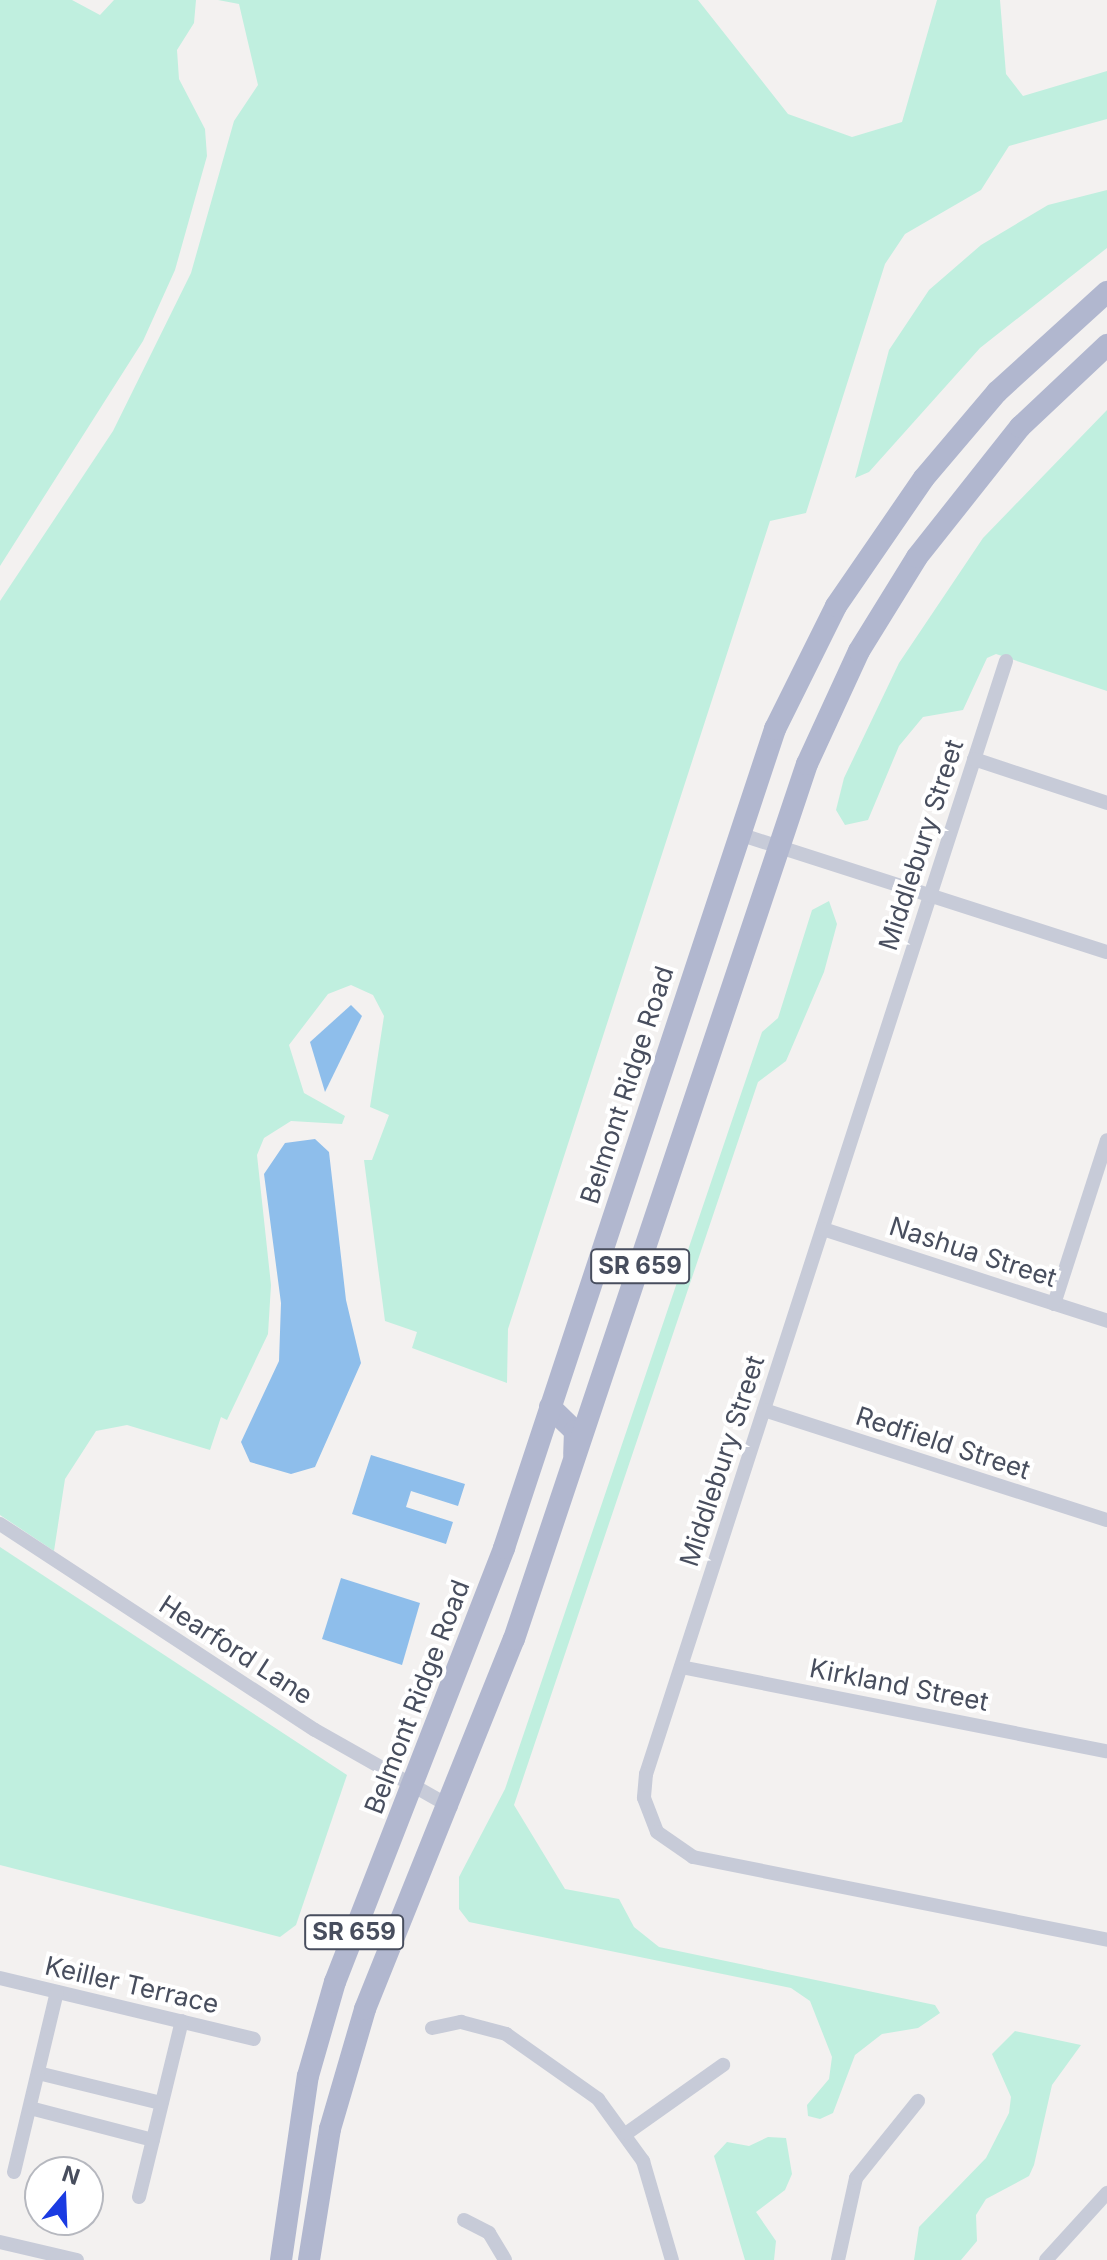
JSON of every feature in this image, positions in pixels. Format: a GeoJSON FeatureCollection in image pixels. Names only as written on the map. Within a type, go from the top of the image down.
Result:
{"type":"FeatureCollection","features":[{"type":"Feature","properties":{"kind":"main road","name":"Belmont Ridge Road"},"geometry":{"type":"LineString","coordinates":[[281,2260],[318,2037],[415,1789],[550,1407],[739,834],[803,666],[877,541],[997,392],[1107,292]]}},
{"type":"Feature","properties":{"kind":"main road","name":"SR 659"},"geometry":{"type":"LineString","coordinates":[[309,2260],[319,2180],[353,2048],[451,1807],[573,1468],[777,847],[837,692],[885,606],[989,464],[1107,345]]}},
{"type":"Feature","properties":{"kind":"main road"},"geometry":{"type":"LineString","coordinates":[[550,1407],[575,1431],[573,1468]]}},
{"type":"Feature","properties":{"kind":"street","name":"Middlebury Street"},"geometry":{"type":"LineString","coordinates":[[1006,661],[643,1790],[652,1824],[677,1850],[1107,1940]]}},
{"type":"Feature","properties":{"kind":"street"},"geometry":{"type":"LineString","coordinates":[[974,759],[1107,803]]}},
{"type":"Feature","properties":{"kind":"street"},"geometry":{"type":"LineString","coordinates":[[739,834],[1107,952]]}},
{"type":"Feature","properties":{"kind":"street"},"geometry":{"type":"LineString","coordinates":[[1054,1304],[1107,1140]]}},
{"type":"Feature","properties":{"kind":"street","name":"Nashua Street"},"geometry":{"type":"LineString","coordinates":[[823,1229],[1107,1321]]}},
{"type":"Feature","properties":{"kind":"street","name":"Redfield Street"},"geometry":{"type":"LineString","coordinates":[[764,1410],[1107,1520]]}},
{"type":"Feature","properties":{"kind":"street","name":"Hearford Lane"},"geometry":{"type":"LineString","coordinates":[[0,1524],[415,1789],[451,1807]]}},
{"type":"Feature","properties":{"kind":"street","name":"Kirkland Street"},"geometry":{"type":"LineString","coordinates":[[681,1667],[1107,1751]]}},
{"type":"Feature","properties":{"kind":"street","name":"Keiller Terrace"},"geometry":{"type":"LineString","coordinates":[[0,1978],[254,2039]]}},
{"type":"Feature","properties":{"kind":"street"},"geometry":{"type":"LineString","coordinates":[[14,2172],[57,1992]]}},
{"type":"Feature","properties":{"kind":"street"},"geometry":{"type":"LineString","coordinates":[[139,2197],[182,2021]]}},
{"type":"Feature","properties":{"kind":"street"},"geometry":{"type":"LineString","coordinates":[[432,2028],[461,2022],[506,2034],[577,2079],[627,2133],[659,2195],[672,2260]]}},
{"type":"Feature","properties":{"kind":"street"},"geometry":{"type":"LineString","coordinates":[[627,2133],[723,2065]]}},
{"type":"Feature","properties":{"kind":"street"},"geometry":{"type":"LineString","coordinates":[[38,2073],[161,2103]]}},
{"type":"Feature","properties":{"kind":"street"},"geometry":{"type":"LineString","coordinates":[[838,2260],[856,2178],[918,2101]]}},
{"type":"Feature","properties":{"kind":"street"},"geometry":{"type":"LineString","coordinates":[[30,2108],[153,2140]]}},
{"type":"Feature","properties":{"kind":"street"},"geometry":{"type":"LineString","coordinates":[[1046,2260],[1107,2193]]}},
{"type":"Feature","properties":{"kind":"street"},"geometry":{"type":"LineString","coordinates":[[464,2220],[489,2233],[505,2260]]}},
{"type":"Feature","properties":{"kind":"street"},"geometry":{"type":"LineString","coordinates":[[0,2242],[77,2260]]}},
{"type":"Feature","properties":{"kind":"green space"},"geometry":{"type":"Polygon","coordinates":[[[0,0],[72,0],[100,15],[114,0],[196,0],[194,23],[177,50],[179,79],[205,129],[207,156],[175,270],[143,341],[0,566],[0,0]]]}},
{"type":"Feature","properties":{"kind":"green space"},"geometry":{"type":"Polygon","coordinates":[[[218,0],[698,0],[788,114],[852,137],[902,122],[937,0],[1000,0],[1006,74],[1023,96],[1107,71],[1107,119],[1009,146],[981,190],[905,234],[885,264],[806,513],[770,521],[508,1329],[507,1383],[412,1348],[417,1332],[385,1321],[364,1160],[372,1160],[389,1115],[370,1107],[384,1016],[373,995],[351,985],[328,994],[289,1045],[304,1093],[345,1116],[342,1124],[291,1121],[264,1138],[257,1155],[271,1285],[268,1334],[227,1420],[221,1417],[210,1450],[127,1425],[96,1431],[65,1479],[54,1551],[0,1515],[0,601],[113,431],[191,273],[234,121],[258,85],[239,4],[218,0]]]}},
{"type":"Feature","properties":{"kind":"green space"},"geometry":{"type":"Polygon","coordinates":[[[1107,190],[1107,248],[980,348],[869,472],[855,478],[889,350],[929,290],[981,245],[1048,205],[1107,190]]]}},
{"type":"Feature","properties":{"kind":"green space"},"geometry":{"type":"Polygon","coordinates":[[[1107,410],[1107,691],[996,654],[987,658],[963,710],[923,717],[899,746],[868,820],[845,825],[836,810],[844,778],[899,663],[983,538],[1107,410]]]}},
{"type":"Feature","properties":{"kind":"green space"},"geometry":{"type":"Polygon","coordinates":[[[829,901],[837,924],[824,972],[786,1061],[758,1082],[514,1805],[565,1889],[619,1899],[634,1927],[659,1947],[935,2005],[940,2013],[918,2028],[882,2034],[855,2055],[833,2113],[820,2119],[808,2116],[807,2105],[829,2079],[832,2057],[810,2001],[791,1988],[469,1922],[459,1909],[459,1877],[505,1789],[762,1032],[778,1018],[812,910],[829,901]]]}},
{"type":"Feature","properties":{"kind":"green space"},"geometry":{"type":"Polygon","coordinates":[[[0,1547],[347,1775],[296,1925],[280,1937],[0,1865],[0,1547]]]}},
{"type":"Feature","properties":{"kind":"green space"},"geometry":{"type":"Polygon","coordinates":[[[1015,2031],[1081,2045],[1052,2085],[1034,2165],[1029,2176],[986,2199],[976,2215],[977,2241],[961,2260],[914,2260],[919,2227],[986,2158],[1009,2113],[1011,2097],[992,2054],[1015,2031]]]}},
{"type":"Feature","properties":{"kind":"green space"},"geometry":{"type":"Polygon","coordinates":[[[768,2137],[786,2138],[792,2174],[785,2190],[756,2212],[776,2241],[774,2260],[745,2260],[714,2156],[727,2142],[749,2146],[768,2137]]]}},
{"type":"Feature","properties":{"kind":"water"},"geometry":{"type":"Polygon","coordinates":[[[351,1005],[362,1016],[325,1092],[310,1042],[351,1005]]]}},
{"type":"Feature","properties":{"kind":"water"},"geometry":{"type":"Polygon","coordinates":[[[315,1139],[329,1152],[346,1300],[361,1363],[315,1467],[291,1474],[250,1462],[241,1442],[279,1361],[281,1303],[264,1174],[285,1143],[315,1139]]]}},
{"type":"Feature","properties":{"kind":"water"},"geometry":{"type":"Polygon","coordinates":[[[371,1455],[465,1484],[458,1506],[411,1491],[406,1507],[453,1522],[446,1544],[352,1514],[371,1455]]]}},
{"type":"Feature","properties":{"kind":"water"},"geometry":{"type":"Polygon","coordinates":[[[341,1578],[420,1603],[402,1665],[322,1639],[341,1578]]]}}]}
